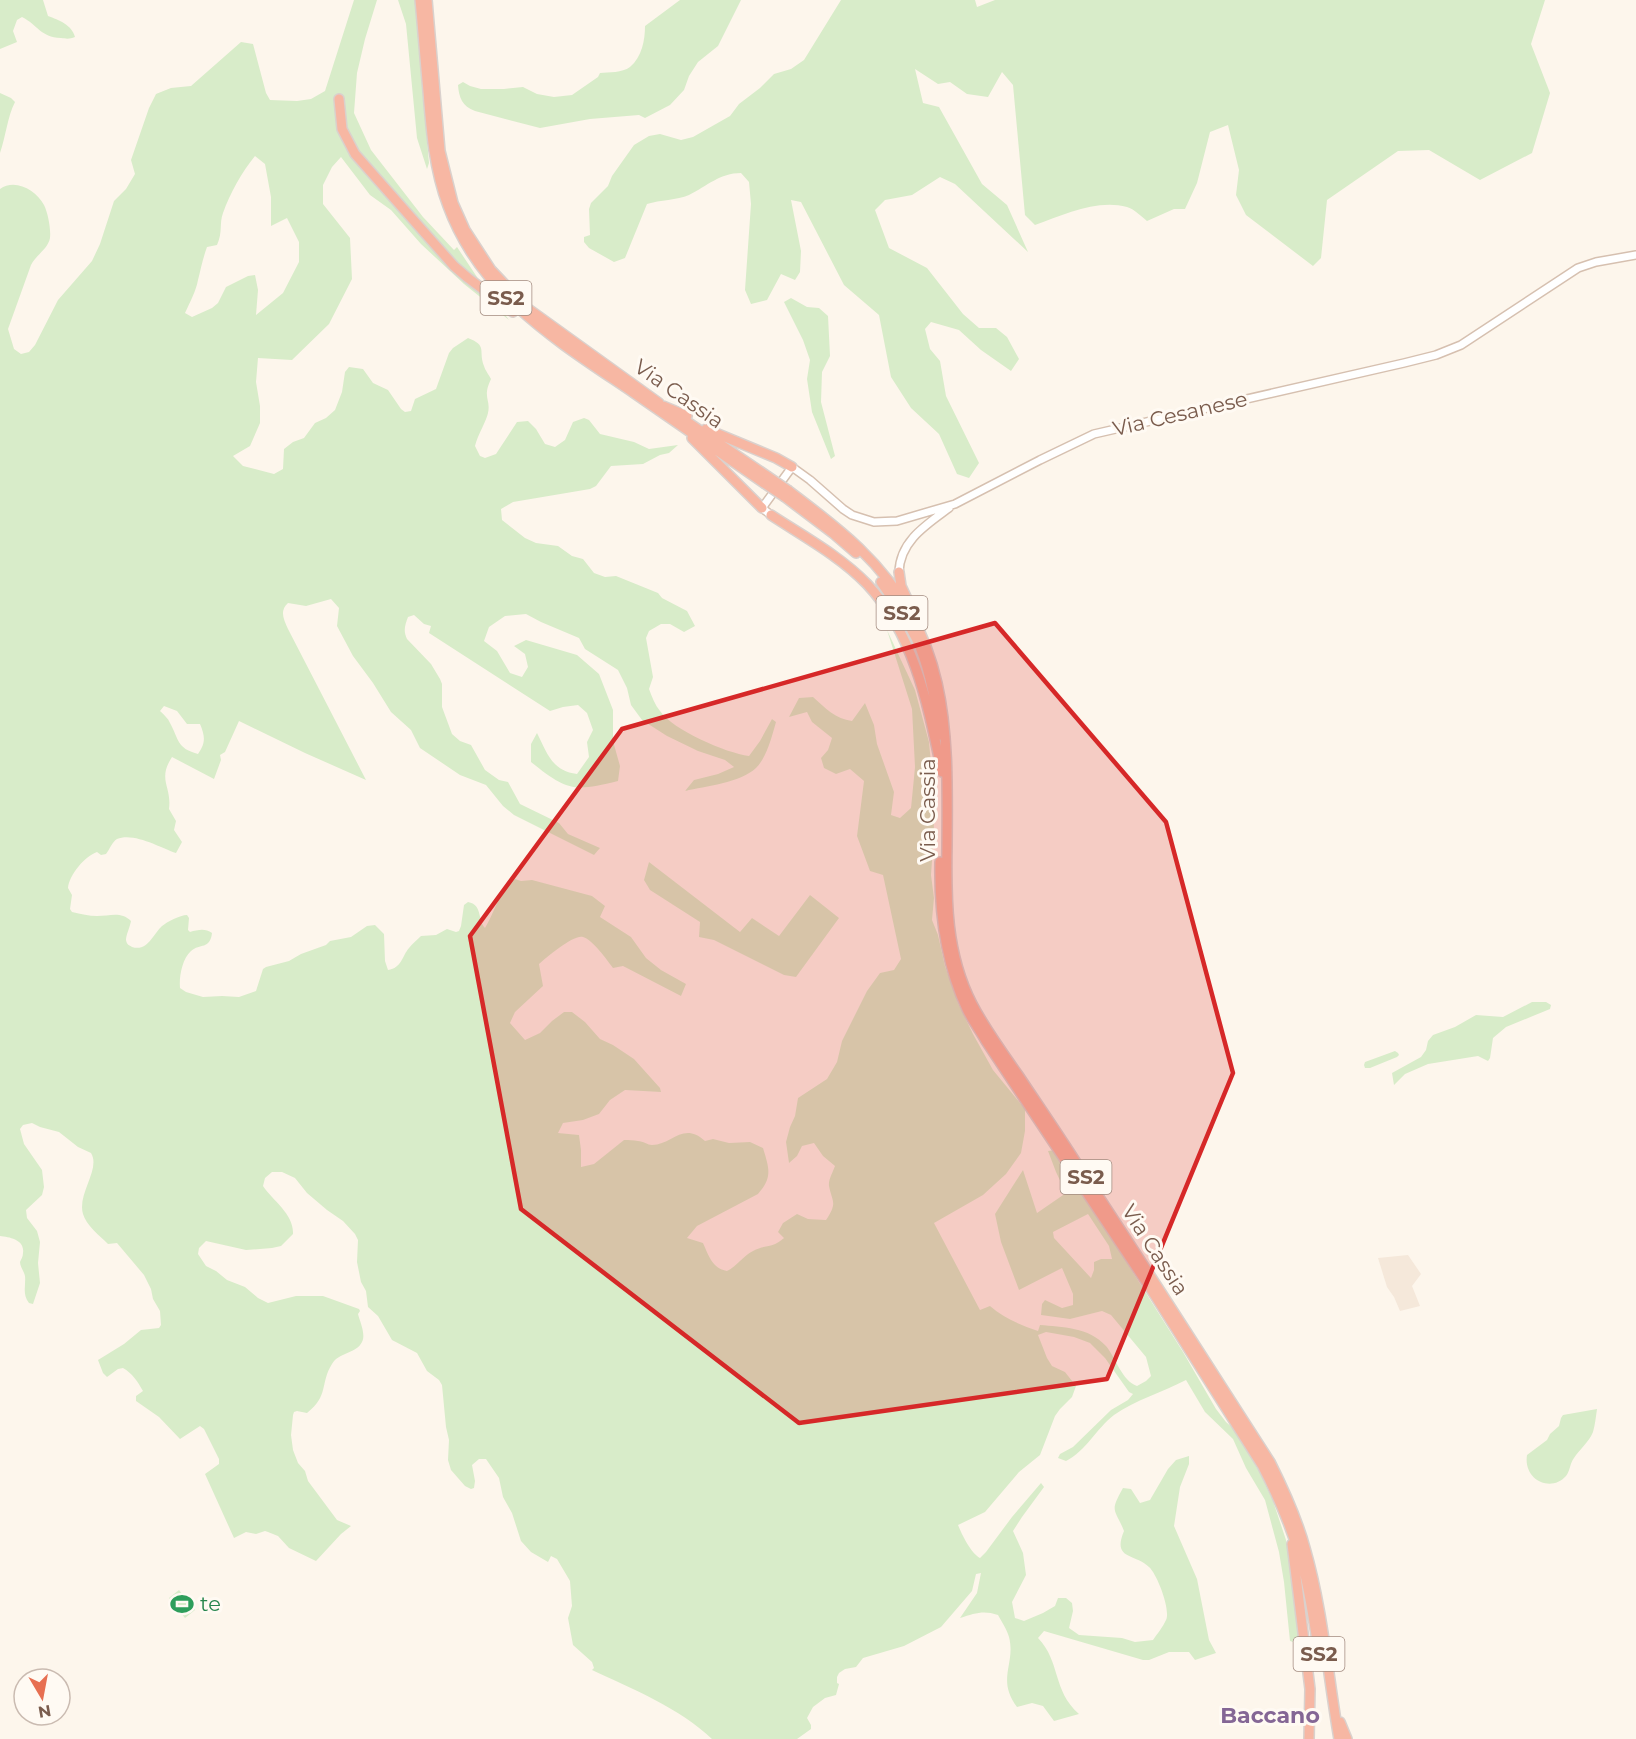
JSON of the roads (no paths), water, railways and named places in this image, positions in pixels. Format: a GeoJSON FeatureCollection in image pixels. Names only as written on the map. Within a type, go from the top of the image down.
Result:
{"type":"FeatureCollection","features":[{"type":"Feature","properties":{"kind":"highway","name":"Via Cassia"},"geometry":{"type":"LineString","coordinates":[[420,0],[431,136],[437,169],[448,206],[461,236],[486,275],[515,306],[545,330],[673,420],[841,531],[878,568],[905,604],[923,636],[937,678],[944,718],[948,773],[947,912],[952,946],[971,1003],[1101,1200],[1276,1474],[1291,1508],[1305,1550],[1316,1598],[1339,1739]]}},
{"type":"Feature","properties":{"kind":"highway","name":"Via Cassia"},"geometry":{"type":"LineString","coordinates":[[427,0],[438,134],[443,167],[453,202],[475,248],[500,281],[527,308],[766,480]]}},
{"type":"Feature","properties":{"kind":"highway"},"geometry":{"type":"LineString","coordinates":[[339,99],[340,117],[345,135],[361,161],[454,266],[516,314],[545,330]]}},
{"type":"Feature","properties":{"kind":"highway"},"geometry":{"type":"LineString","coordinates":[[663,406],[685,415],[708,430],[792,467]]}},
{"type":"Feature","properties":{"kind":"highway"},"geometry":{"type":"LineString","coordinates":[[673,420],[762,508]]}},
{"type":"Feature","properties":{"kind":"highway","name":"Via Cassia"},"geometry":{"type":"LineString","coordinates":[[787,494],[855,552],[875,573],[901,611],[917,640],[930,682],[940,731],[942,772],[939,892],[941,912],[949,959],[968,1011],[1149,1286],[1262,1465],[1277,1494],[1302,1562],[1332,1739]]}},
{"type":"Feature","properties":{"kind":"highway"},"geometry":{"type":"LineString","coordinates":[[771,515],[844,563],[867,584],[888,610],[922,684],[942,772]]}},
{"type":"Feature","properties":{"kind":"highway"},"geometry":{"type":"LineString","coordinates":[[899,572],[902,589],[918,620],[923,636]]}},
{"type":"Feature","properties":{"kind":"highway"},"geometry":{"type":"LineString","coordinates":[[1289,1524],[1310,1689],[1309,1739]]}},
{"type":"Feature","properties":{"kind":"highway"},"geometry":{"type":"LineString","coordinates":[[1332,1697],[1347,1739]]}},
{"type":"Feature","properties":{"kind":"street","name":"Via Cesanese"},"geometry":{"type":"LineString","coordinates":[[792,467],[852,515],[867,520],[897,521],[955,504],[1094,434],[1425,358],[1446,351],[1479,334],[1578,268],[1596,262],[1636,255]]}},
{"type":"Feature","properties":{"kind":"street"},"geometry":{"type":"LineString","coordinates":[[771,515],[762,508],[792,467]]}},
{"type":"Feature","properties":{"kind":"street"},"geometry":{"type":"LineString","coordinates":[[899,572],[902,554],[914,536],[955,504]]}},
{"type":"Feature","properties":{"kind":"place","name":"te"},"geometry":{"type":"Point","coordinates":[182,1604]}},
{"type":"Feature","properties":{"kind":"district","name":"Baccano"},"geometry":{"type":"Point","coordinates":[1270,1715]}}]}
